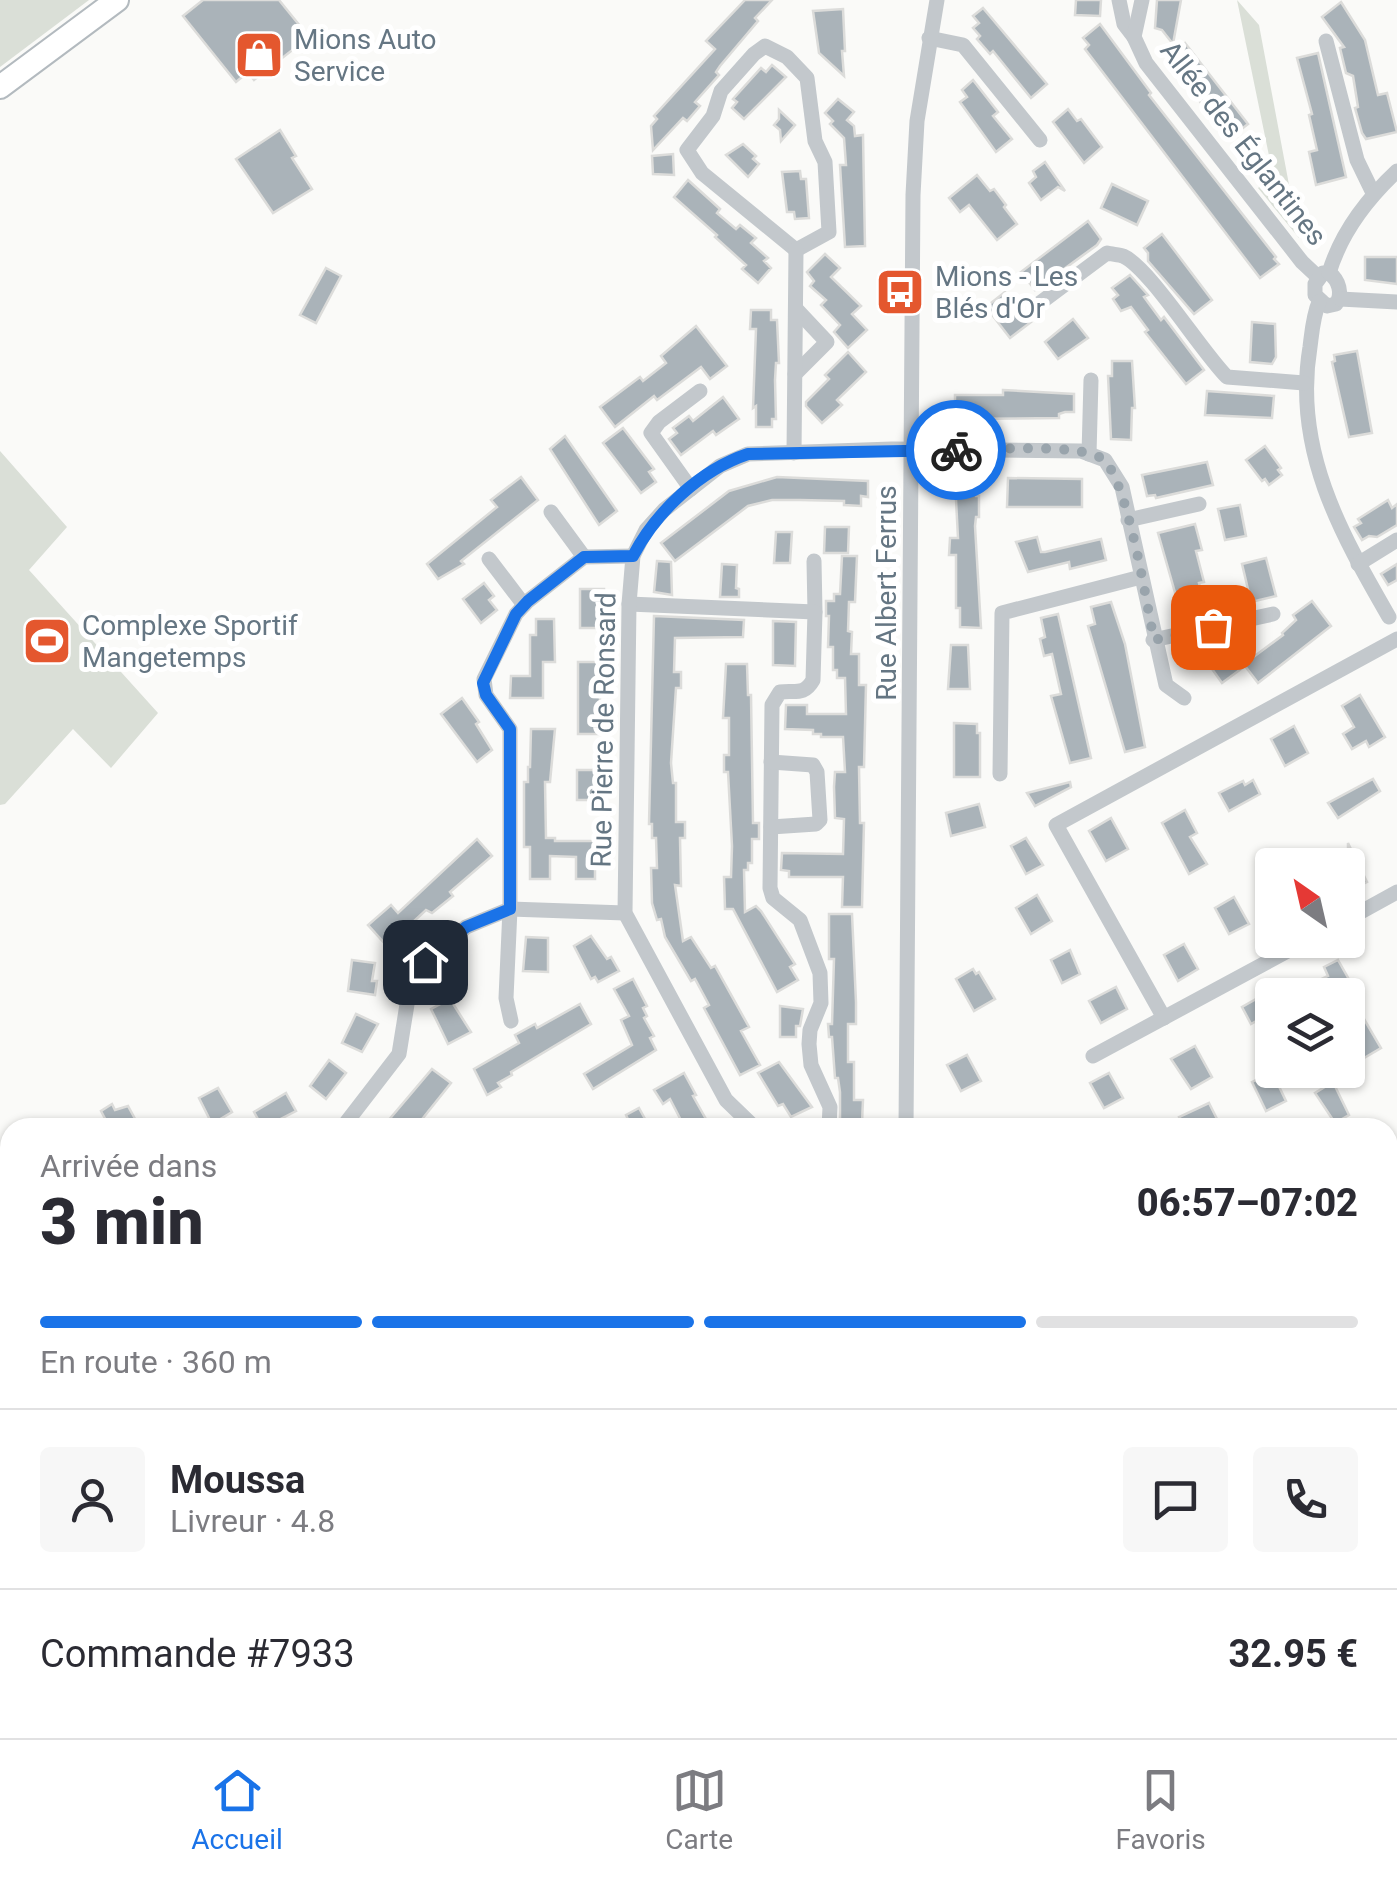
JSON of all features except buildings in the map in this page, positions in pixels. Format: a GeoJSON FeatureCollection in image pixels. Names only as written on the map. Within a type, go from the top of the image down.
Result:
{"type":"FeatureCollection","features":[{"type":"Feature","properties":{"kind":"street"},"geometry":{"type":"LineString","coordinates":[[0,87],[117,0]]}},
{"type":"Feature","properties":{"kind":"street","name":"Rue Albert Ferrus"},"geometry":{"type":"LineString","coordinates":[[906,1118],[913,195],[917,121],[937,0]]}},
{"type":"Feature","properties":{"kind":"street","name":"Allée des Églantines"},"geometry":{"type":"LineString","coordinates":[[1119,0],[1124,24],[1157,78],[1302,262],[1323,275]]}},
{"type":"Feature","properties":{"kind":"street","name":"Allée des Églantines"},"geometry":{"type":"LineString","coordinates":[[1134,37],[1142,0]]}},
{"type":"Feature","properties":{"kind":"street"},"geometry":{"type":"LineString","coordinates":[[929,38],[963,45],[1040,140]]}},
{"type":"Feature","properties":{"kind":"street"},"geometry":{"type":"LineString","coordinates":[[1326,40],[1357,160],[1372,193]]}},
{"type":"Feature","properties":{"kind":"street"},"geometry":{"type":"LineString","coordinates":[[766,46],[787,57],[808,78],[815,141],[826,162],[830,232],[796,250],[702,173],[687,150],[712,116],[721,91],[766,46]]}},
{"type":"Feature","properties":{"kind":"street"},"geometry":{"type":"LineString","coordinates":[[1388,617],[1330,508],[1310,443],[1304,383],[1319,302],[1314,284],[1372,193],[1397,171]]}},
{"type":"Feature","properties":{"kind":"street"},"geometry":{"type":"LineString","coordinates":[[794,453],[796,250]]}},
{"type":"Feature","properties":{"kind":"street"},"geometry":{"type":"LineString","coordinates":[[1036,306],[1108,254],[1122,255],[1141,269],[1208,358],[1227,377],[1304,383]]}},
{"type":"Feature","properties":{"kind":"street"},"geometry":{"type":"LineString","coordinates":[[1319,302],[1328,306],[1340,299],[1338,283],[1323,275]]}},
{"type":"Feature","properties":{"kind":"street"},"geometry":{"type":"LineString","coordinates":[[1340,299],[1397,302]]}},
{"type":"Feature","properties":{"kind":"street"},"geometry":{"type":"LineString","coordinates":[[795,374],[828,342],[796,309]]}},
{"type":"Feature","properties":{"kind":"street"},"geometry":{"type":"LineString","coordinates":[[1091,380],[1089,454],[1105,460],[1122,488],[1166,685],[1184,698]]}},
{"type":"Feature","properties":{"kind":"street"},"geometry":{"type":"LineString","coordinates":[[691,489],[651,433],[700,390]]}},
{"type":"Feature","properties":{"kind":"street","name":"Rue Pierre de Ronsard"},"geometry":{"type":"LineString","coordinates":[[745,1118],[726,1100],[624,913],[629,604],[633,556],[646,530],[691,489],[734,459],[748,454],[912,449],[1089,454]]}},
{"type":"Feature","properties":{"kind":"street"},"geometry":{"type":"LineString","coordinates":[[1128,520],[1199,504]]}},
{"type":"Feature","properties":{"kind":"street"},"geometry":{"type":"LineString","coordinates":[[551,512],[584,557]]}},
{"type":"Feature","properties":{"kind":"street"},"geometry":{"type":"LineString","coordinates":[[1358,564],[1397,540]]}},
{"type":"Feature","properties":{"kind":"street"},"geometry":{"type":"LineString","coordinates":[[511,1021],[506,998],[510,729],[486,695],[483,683],[524,605],[584,557],[633,556]]}},
{"type":"Feature","properties":{"kind":"street"},"geometry":{"type":"LineString","coordinates":[[489,559],[524,605]]}},
{"type":"Feature","properties":{"kind":"street"},"geometry":{"type":"LineString","coordinates":[[814,561],[813,680],[799,693],[788,691],[774,698],[773,898],[800,920],[820,973],[821,1003],[809,1044],[811,1065],[830,1107],[829,1118]]}},
{"type":"Feature","properties":{"kind":"street"},"geometry":{"type":"LineString","coordinates":[[1000,774],[1002,614],[1142,576]]}},
{"type":"Feature","properties":{"kind":"street"},"geometry":{"type":"LineString","coordinates":[[629,604],[815,612]]}},
{"type":"Feature","properties":{"kind":"street"},"geometry":{"type":"LineString","coordinates":[[1154,640],[1273,614]]}},
{"type":"Feature","properties":{"kind":"street"},"geometry":{"type":"LineString","coordinates":[[1164,1018],[1056,825],[1397,639]]}},
{"type":"Feature","properties":{"kind":"street"},"geometry":{"type":"LineString","coordinates":[[771,826],[816,824],[820,820],[817,772],[813,765],[772,762]]}},
{"type":"Feature","properties":{"kind":"street"},"geometry":{"type":"LineString","coordinates":[[1365,909],[1397,892]]}},
{"type":"Feature","properties":{"kind":"street"},"geometry":{"type":"LineString","coordinates":[[350,1118],[399,1054],[416,973],[466,927],[510,909],[624,913]]}},
{"type":"Feature","properties":{"kind":"street"},"geometry":{"type":"LineString","coordinates":[[1094,1056],[1275,958]]}},
{"type":"Feature","properties":{"kind":"shaded area"},"geometry":{"type":"Polygon","coordinates":[[[0,0],[89,0],[0,67],[0,0]]]}},
{"type":"Feature","properties":{"kind":"shaded area"},"geometry":{"type":"Polygon","coordinates":[[[1237,0],[1259,25],[1299,238],[1258,188],[1273,175],[1237,0]]]}},
{"type":"Feature","properties":{"kind":"shaded area","name":"Complexe Sportif Mangetemps"},"geometry":{"type":"Polygon","coordinates":[[[0,451],[67,527],[29,570],[158,713],[111,768],[73,729],[0,805],[0,451]]]}},
{"type":"Feature","properties":{"kind":"way so far"},"geometry":{"type":"LineString","coordinates":[[956,450],[1082,451],[1105,460],[1122,488],[1154,640],[1213,627]]}},
{"type":"Feature","properties":{"kind":"place","name":"Mions Auto Service"},"geometry":{"type":"Point","coordinates":[259,55]}},
{"type":"Feature","properties":{"kind":"place","name":"Mions - Les Blés d'Or"},"geometry":{"type":"Point","coordinates":[900,292]}},
{"type":"Feature","properties":{"kind":"place","name":"Complexe Sportif Mangetemps"},"geometry":{"type":"Point","coordinates":[47,641]}},
{"type":"Feature","properties":{"kind":"route"},"geometry":{"type":"LineString","coordinates":[[425,962],[466,927],[510,909],[510,729],[486,695],[483,683],[521,608],[584,557],[633,556],[646,530],[664,510],[734,459],[748,454],[956,450]]}}]}
